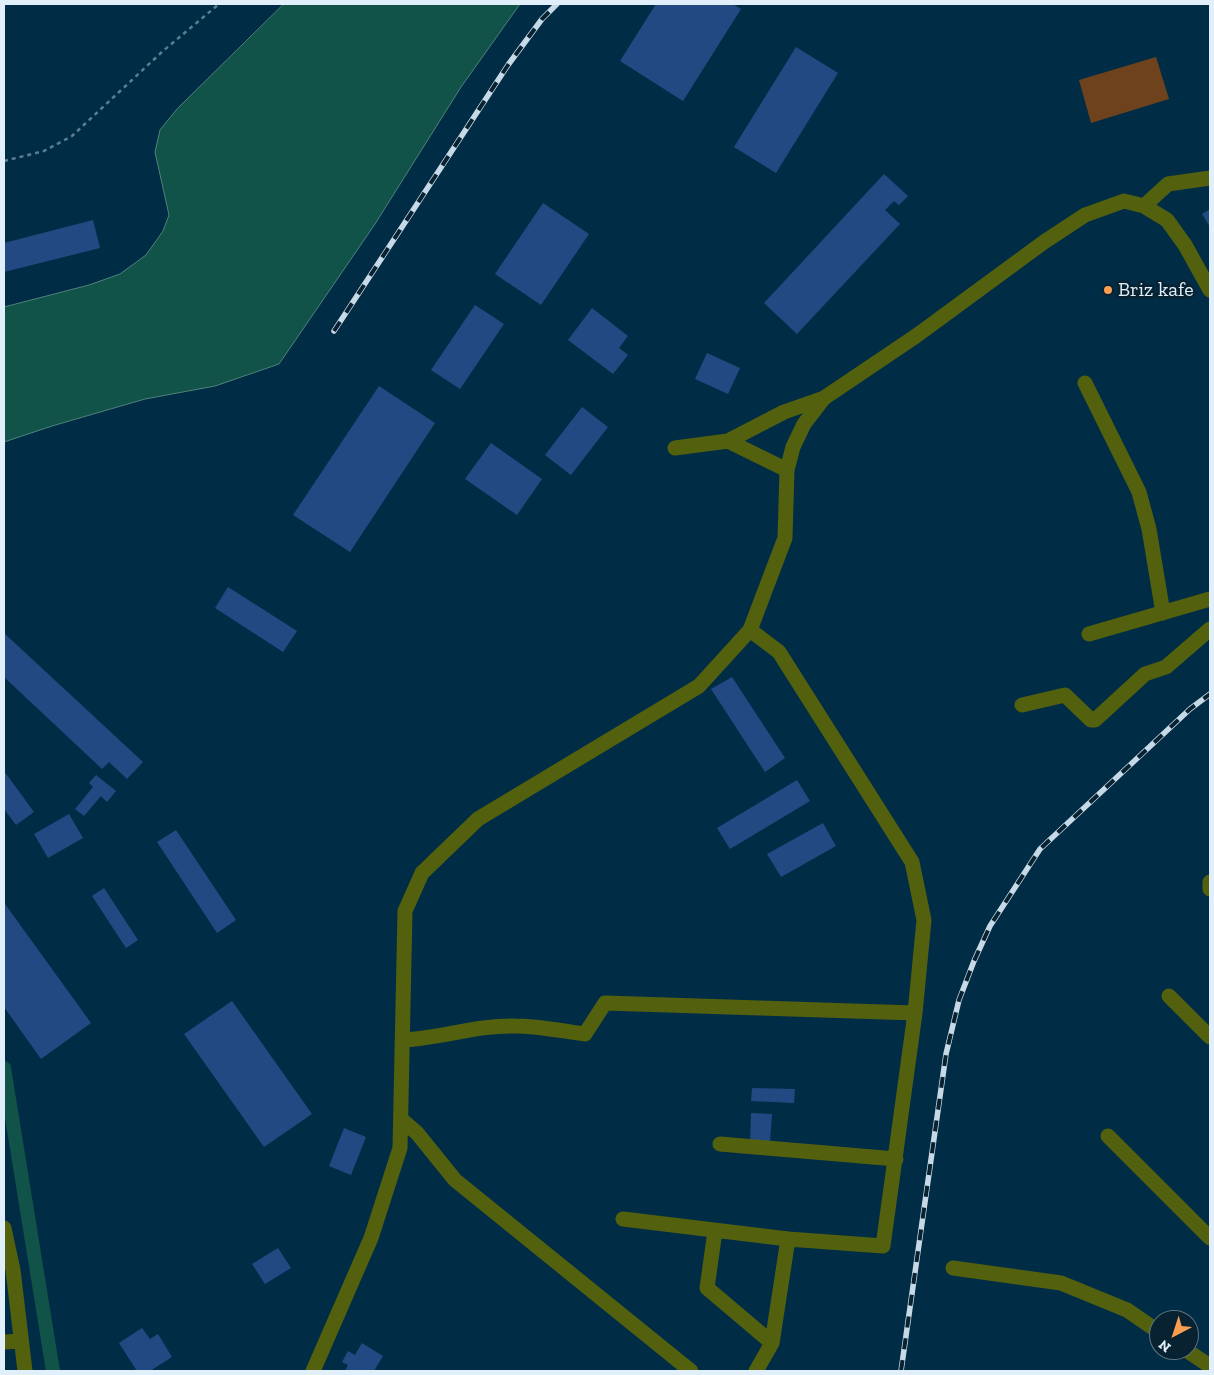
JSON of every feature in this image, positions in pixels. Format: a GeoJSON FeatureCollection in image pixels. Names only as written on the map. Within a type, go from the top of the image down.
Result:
{"type":"FeatureCollection","features":[{"type":"Feature","properties":{"kind":"street"},"geometry":{"type":"LineString","coordinates":[[1144,206],[1168,184],[1210,178]]}},
{"type":"Feature","properties":{"kind":"street"},"geometry":{"type":"LineString","coordinates":[[675,448],[728,441],[784,412],[824,398],[916,336],[1044,242],[1085,215],[1124,201],[1144,206],[1167,220],[1185,245],[1210,290]]}},
{"type":"Feature","properties":{"kind":"street"},"geometry":{"type":"LineString","coordinates":[[1085,383],[1139,492],[1149,529],[1163,613]]}},
{"type":"Feature","properties":{"kind":"street"},"geometry":{"type":"LineString","coordinates":[[313,1371],[372,1238],[400,1148],[405,911],[422,873],[478,820],[699,686],[750,630],[786,538],[788,470],[796,439],[804,424],[824,398]]}},
{"type":"Feature","properties":{"kind":"street"},"geometry":{"type":"LineString","coordinates":[[728,441],[788,470]]}},
{"type":"Feature","properties":{"kind":"street"},"geometry":{"type":"LineString","coordinates":[[1089,634],[1210,599]]}},
{"type":"Feature","properties":{"kind":"street"},"geometry":{"type":"LineString","coordinates":[[1022,705],[1065,695],[1091,720],[1095,720],[1145,674],[1166,667],[1210,628]]}},
{"type":"Feature","properties":{"kind":"street"},"geometry":{"type":"LineString","coordinates":[[623,1219],[788,1239],[883,1246],[915,1013],[924,920],[912,862],[779,652],[750,630]]}},
{"type":"Feature","properties":{"kind":"street"},"geometry":{"type":"LineString","coordinates":[[1210,882],[1210,889]]}},
{"type":"Feature","properties":{"kind":"street"},"geometry":{"type":"LineString","coordinates":[[1168,996],[1210,1037]]}},
{"type":"Feature","properties":{"kind":"street"},"geometry":{"type":"LineString","coordinates":[[403,1040],[426,1039],[462,1030],[514,1026],[585,1034],[605,1003],[915,1013]]}},
{"type":"Feature","properties":{"kind":"street"},"geometry":{"type":"LineString","coordinates":[[402,1120],[417,1133],[455,1180],[691,1371]]}},
{"type":"Feature","properties":{"kind":"street"},"geometry":{"type":"LineString","coordinates":[[1108,1136],[1210,1238]]}},
{"type":"Feature","properties":{"kind":"street"},"geometry":{"type":"LineString","coordinates":[[720,1144],[896,1159]]}},
{"type":"Feature","properties":{"kind":"street"},"geometry":{"type":"LineString","coordinates":[[4,1228],[12,1270],[25,1371]]}},
{"type":"Feature","properties":{"kind":"street"},"geometry":{"type":"LineString","coordinates":[[715,1231],[707,1288],[772,1343]]}},
{"type":"Feature","properties":{"kind":"street"},"geometry":{"type":"LineString","coordinates":[[756,1371],[772,1343],[788,1239]]}},
{"type":"Feature","properties":{"kind":"street"},"geometry":{"type":"LineString","coordinates":[[953,1268],[1061,1284],[1127,1310],[1149,1325]]}},
{"type":"Feature","properties":{"kind":"street"},"geometry":{"type":"LineString","coordinates":[[4,1342],[21,1341]]}},
{"type":"Feature","properties":{"kind":"street"},"geometry":{"type":"LineString","coordinates":[[1199,1359],[1210,1366]]}},
{"type":"Feature","properties":{"kind":"path"},"geometry":{"type":"LineString","coordinates":[[4,160],[44,151],[72,136],[163,51],[219,4]]}},
{"type":"Feature","properties":{"kind":"shaded area"},"geometry":{"type":"Polygon","coordinates":[[[284,4],[520,4],[461,87],[375,224],[279,364],[215,386],[145,399],[4,442],[4,307],[89,285],[120,274],[146,255],[163,231],[169,215],[155,152],[160,130],[177,109],[284,4]]]}},
{"type":"Feature","properties":{"kind":"shaded area"},"geometry":{"type":"Polygon","coordinates":[[[1156,57],[1169,99],[1091,123],[1079,80],[1156,57]]]}},
{"type":"Feature","properties":{"kind":"building"},"geometry":{"type":"Polygon","coordinates":[[[656,4],[733,4],[741,9],[683,101],[620,61],[656,4]]]}},
{"type":"Feature","properties":{"kind":"building"},"geometry":{"type":"Polygon","coordinates":[[[796,47],[838,73],[776,173],[734,147],[796,47]]]}},
{"type":"Feature","properties":{"kind":"building"},"geometry":{"type":"Polygon","coordinates":[[[884,174],[908,196],[899,205],[894,201],[885,210],[900,224],[797,334],[764,303],[884,174]]]}},
{"type":"Feature","properties":{"kind":"building"},"geometry":{"type":"Polygon","coordinates":[[[543,203],[589,234],[541,305],[495,274],[543,203]]]}},
{"type":"Feature","properties":{"kind":"building"},"geometry":{"type":"Polygon","coordinates":[[[1210,209],[1210,227],[1202,214],[1210,209]]]}},
{"type":"Feature","properties":{"kind":"building"},"geometry":{"type":"Polygon","coordinates":[[[93,220],[100,248],[4,272],[4,243],[93,220]]]}},
{"type":"Feature","properties":{"kind":"building"},"geometry":{"type":"Polygon","coordinates":[[[475,305],[504,324],[460,389],[431,370],[475,305]]]}},
{"type":"Feature","properties":{"kind":"building"},"geometry":{"type":"Polygon","coordinates":[[[592,308],[628,336],[619,348],[628,355],[613,374],[568,340],[592,308]]]}},
{"type":"Feature","properties":{"kind":"building"},"geometry":{"type":"Polygon","coordinates":[[[707,353],[740,368],[728,394],[695,379],[707,353]]]}},
{"type":"Feature","properties":{"kind":"building"},"geometry":{"type":"Polygon","coordinates":[[[379,386],[435,423],[350,552],[293,515],[379,386]]]}},
{"type":"Feature","properties":{"kind":"building"},"geometry":{"type":"Polygon","coordinates":[[[582,407],[608,427],[571,475],[545,455],[582,407]]]}},
{"type":"Feature","properties":{"kind":"building"},"geometry":{"type":"Polygon","coordinates":[[[491,443],[542,479],[517,515],[465,479],[491,443]]]}},
{"type":"Feature","properties":{"kind":"building"},"geometry":{"type":"Polygon","coordinates":[[[228,587],[297,631],[283,652],[215,608],[228,587]]]}},
{"type":"Feature","properties":{"kind":"building"},"geometry":{"type":"Polygon","coordinates":[[[4,633],[143,762],[127,779],[109,762],[102,769],[4,677],[4,633]]]}},
{"type":"Feature","properties":{"kind":"building"},"geometry":{"type":"Polygon","coordinates":[[[732,677],[785,758],[765,772],[711,689],[732,677]]]}},
{"type":"Feature","properties":{"kind":"building"},"geometry":{"type":"Polygon","coordinates":[[[4,771],[34,812],[16,825],[4,809],[4,771]]]}},
{"type":"Feature","properties":{"kind":"building"},"geometry":{"type":"Polygon","coordinates":[[[96,775],[116,791],[107,802],[101,796],[84,816],[75,809],[93,787],[89,783],[96,775]]]}},
{"type":"Feature","properties":{"kind":"building"},"geometry":{"type":"Polygon","coordinates":[[[797,780],[810,801],[730,849],[717,828],[797,780]]]}},
{"type":"Feature","properties":{"kind":"building"},"geometry":{"type":"Polygon","coordinates":[[[69,814],[83,838],[48,858],[34,834],[69,814]]]}},
{"type":"Feature","properties":{"kind":"building"},"geometry":{"type":"Polygon","coordinates":[[[823,823],[836,846],[781,877],[767,854],[823,823]]]}},
{"type":"Feature","properties":{"kind":"building"},"geometry":{"type":"Polygon","coordinates":[[[176,830],[236,920],[217,933],[157,842],[176,830]]]}},
{"type":"Feature","properties":{"kind":"building"},"geometry":{"type":"Polygon","coordinates":[[[104,888],[138,940],[126,948],[92,896],[104,888]]]}},
{"type":"Feature","properties":{"kind":"building"},"geometry":{"type":"Polygon","coordinates":[[[5,904],[91,1023],[41,1059],[4,1007],[5,904]]]}},
{"type":"Feature","properties":{"kind":"building"},"geometry":{"type":"Polygon","coordinates":[[[232,1001],[312,1114],[264,1147],[184,1034],[232,1001]]]}},
{"type":"Feature","properties":{"kind":"building"},"geometry":{"type":"Polygon","coordinates":[[[752,1088],[795,1089],[794,1103],[751,1101],[752,1088]]]}},
{"type":"Feature","properties":{"kind":"building"},"geometry":{"type":"Polygon","coordinates":[[[751,1113],[772,1114],[770,1143],[750,1142],[751,1113]]]}},
{"type":"Feature","properties":{"kind":"building"},"geometry":{"type":"Polygon","coordinates":[[[344,1128],[366,1137],[351,1175],[329,1166],[344,1128]]]}},
{"type":"Feature","properties":{"kind":"building"},"geometry":{"type":"Polygon","coordinates":[[[278,1248],[291,1268],[265,1284],[252,1264],[278,1248]]]}},
{"type":"Feature","properties":{"kind":"building"},"geometry":{"type":"Polygon","coordinates":[[[142,1328],[150,1339],[158,1334],[172,1357],[150,1371],[137,1371],[119,1343],[142,1328]]]}},
{"type":"Feature","properties":{"kind":"building"},"geometry":{"type":"Polygon","coordinates":[[[362,1343],[383,1356],[374,1371],[345,1371],[348,1365],[342,1362],[348,1351],[355,1355],[362,1343]]]}},
{"type":"Feature","properties":{"kind":"waterway"},"geometry":{"type":"LineString","coordinates":[[4,1068],[53,1371]]}},
{"type":"Feature","properties":{"kind":"railway"},"geometry":{"type":"LineString","coordinates":[[334,331],[508,65],[542,19],[557,4]]}},
{"type":"Feature","properties":{"kind":"railway"},"geometry":{"type":"LineString","coordinates":[[901,1371],[946,1054],[959,1000],[974,961],[990,926],[1040,849],[1190,709],[1210,694]]}},
{"type":"Feature","properties":{"kind":"place","name":"Briz kafe"},"geometry":{"type":"Point","coordinates":[1108,290]}}]}
